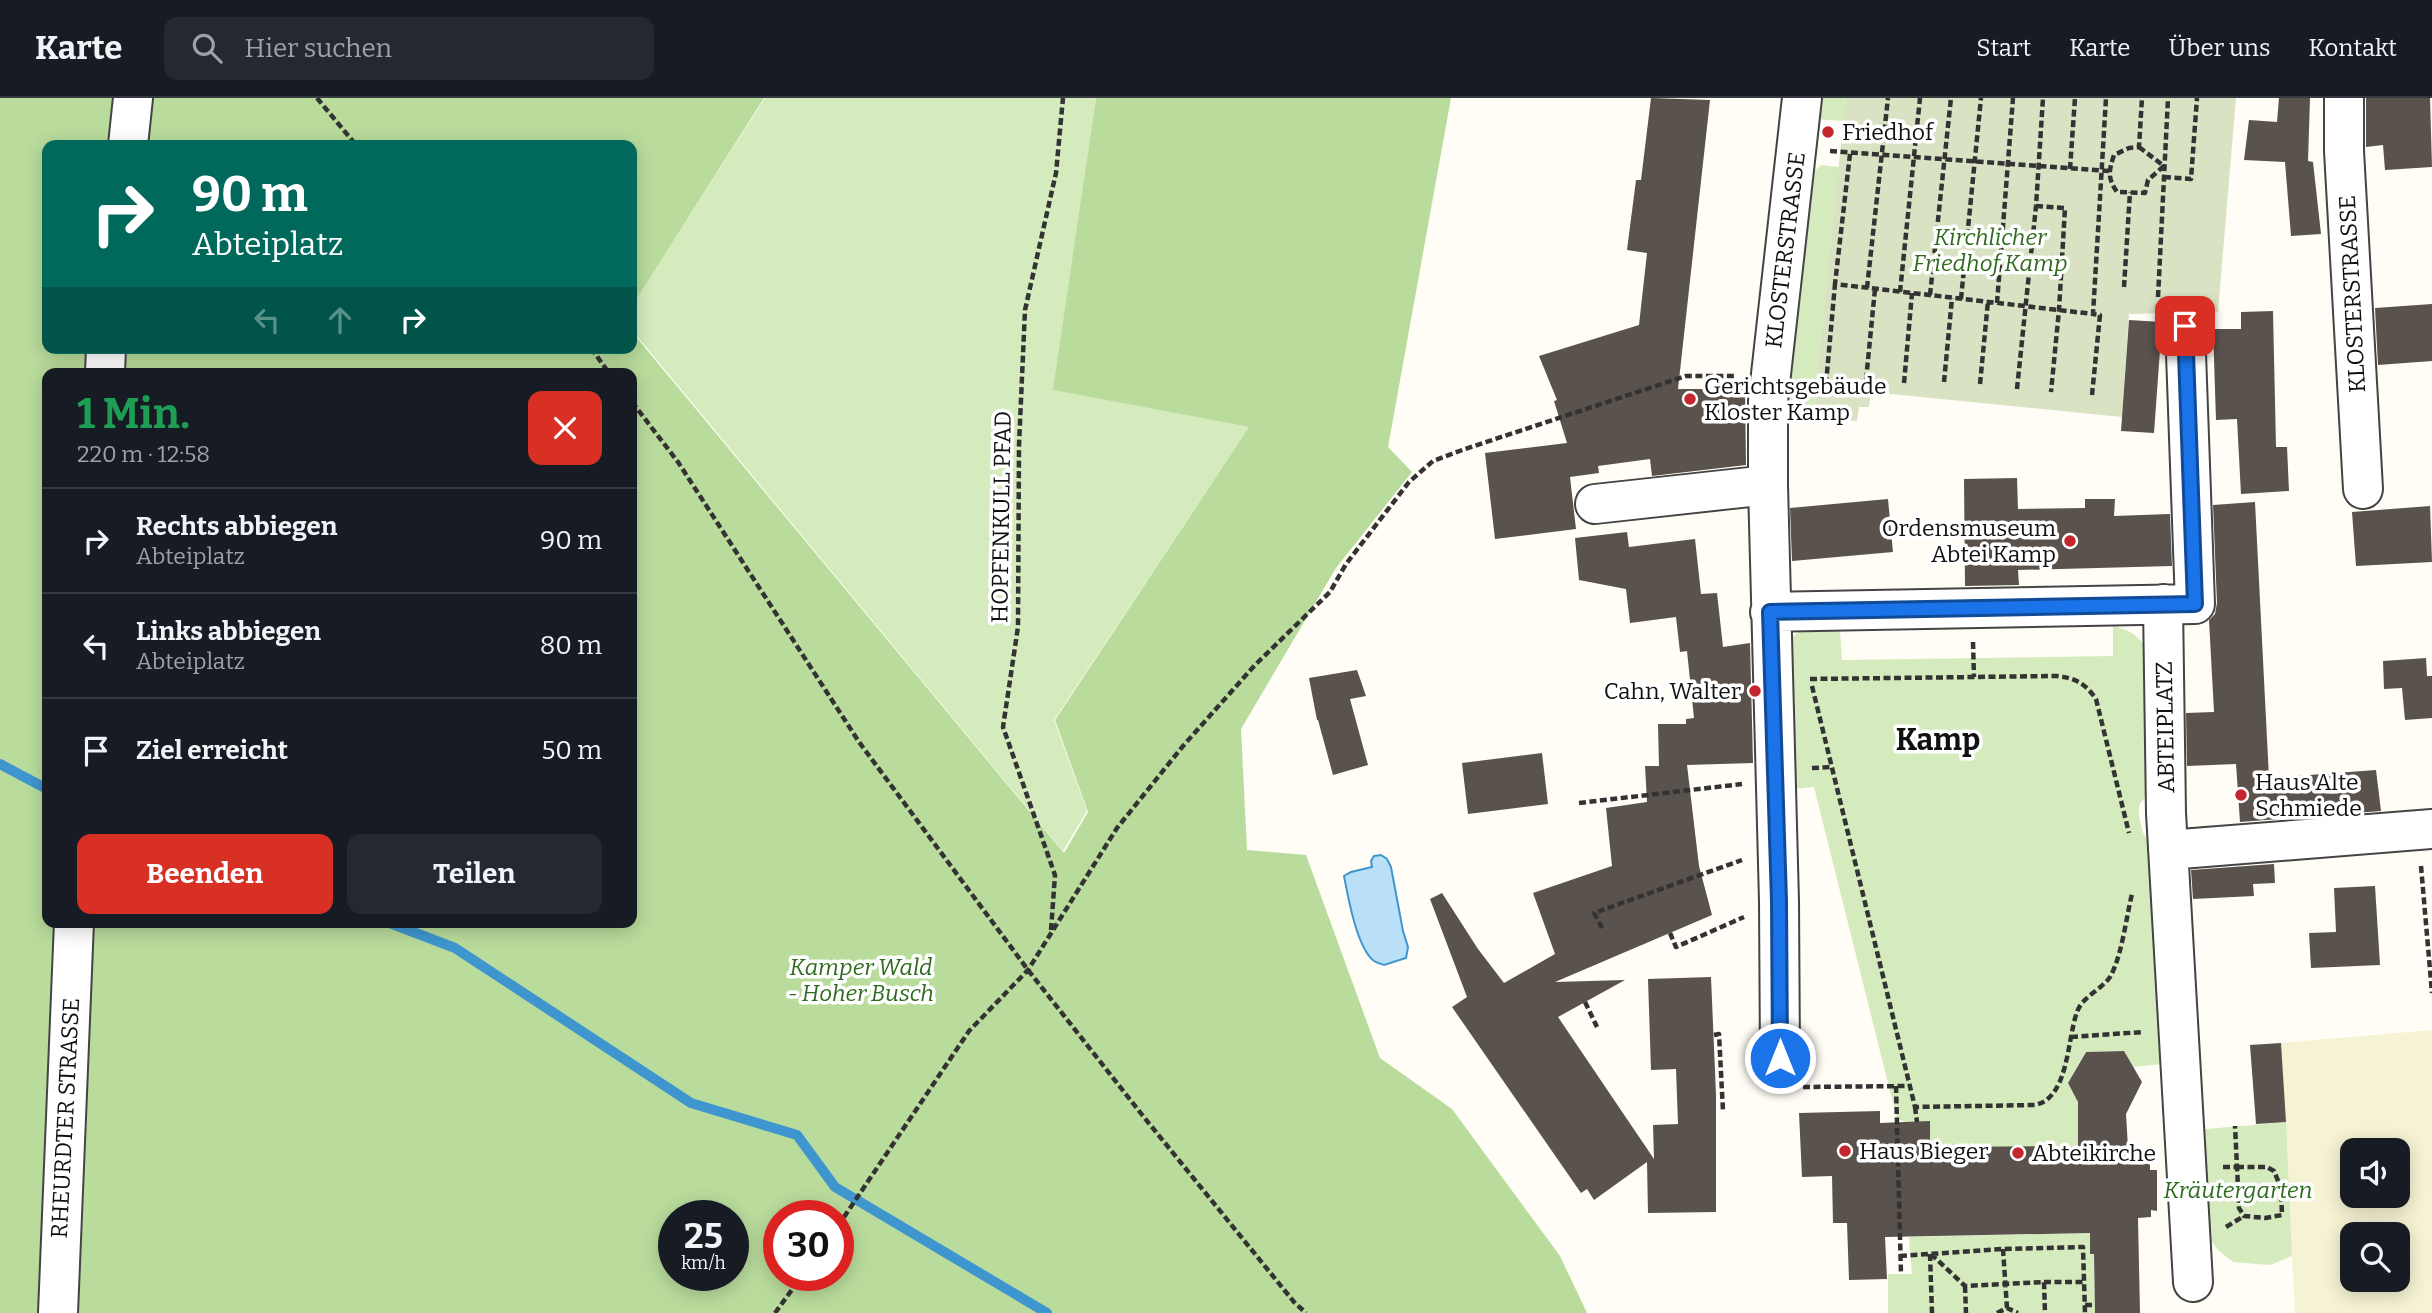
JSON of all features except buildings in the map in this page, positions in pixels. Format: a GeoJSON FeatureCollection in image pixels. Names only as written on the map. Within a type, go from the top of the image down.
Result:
{"type":"FeatureCollection","features":[{"type":"Feature","properties":{"kind":"street"},"geometry":{"type":"LineString","coordinates":[[129,140],[133,98]]}},
{"type":"Feature","properties":{"kind":"street","name":"KLOSTERSTRASSE"},"geometry":{"type":"LineString","coordinates":[[1770,612],[1770,376],[1802,98]]}},
{"type":"Feature","properties":{"kind":"street","name":"KLOSTERSTRASSE"},"geometry":{"type":"LineString","coordinates":[[2344,98],[2344,151],[2362,489]]}},
{"type":"Feature","properties":{"kind":"street"},"geometry":{"type":"LineString","coordinates":[[1786,1072],[1770,612],[2195,604],[2185,326]]}},
{"type":"Feature","properties":{"kind":"street"},"geometry":{"type":"LineString","coordinates":[[1595,504],[1768,485]]}},
{"type":"Feature","properties":{"kind":"street","name":"ABTEIPLATZ"},"geometry":{"type":"LineString","coordinates":[[2163,604],[2168,850],[2193,1282]]}},
{"type":"Feature","properties":{"kind":"street"},"geometry":{"type":"LineString","coordinates":[[2168,850],[2425,830]]}},
{"type":"Feature","properties":{"kind":"street","name":"RHEURDTER STRASSE"},"geometry":{"type":"LineString","coordinates":[[58,1313],[74,928]]}},
{"type":"Feature","properties":{"kind":"path"},"geometry":{"type":"LineString","coordinates":[[317,98],[352,140]]}},
{"type":"Feature","properties":{"kind":"path","name":"HOPFENKULL PFAD"},"geometry":{"type":"LineString","coordinates":[[1051,931],[1055,875],[1003,727],[1018,627],[1019,445],[1025,310],[1056,173],[1063,98]]}},
{"type":"Feature","properties":{"kind":"path"},"geometry":{"type":"LineString","coordinates":[[1867,288],[1888,98]]}},
{"type":"Feature","properties":{"kind":"path"},"geometry":{"type":"LineString","coordinates":[[1900,292],[1920,98]]}},
{"type":"Feature","properties":{"kind":"path"},"geometry":{"type":"LineString","coordinates":[[1930,295],[1951,98]]}},
{"type":"Feature","properties":{"kind":"path"},"geometry":{"type":"LineString","coordinates":[[1961,299],[1981,98]]}},
{"type":"Feature","properties":{"kind":"path"},"geometry":{"type":"LineString","coordinates":[[1997,303],[2013,98]]}},
{"type":"Feature","properties":{"kind":"path"},"geometry":{"type":"LineString","coordinates":[[2017,389],[2036,206],[2043,98]]}},
{"type":"Feature","properties":{"kind":"path"},"geometry":{"type":"LineString","coordinates":[[2070,169],[2075,98]]}},
{"type":"Feature","properties":{"kind":"path"},"geometry":{"type":"LineString","coordinates":[[2092,313],[2106,98]]}},
{"type":"Feature","properties":{"kind":"path"},"geometry":{"type":"LineString","coordinates":[[2139,147],[2142,98]]}},
{"type":"Feature","properties":{"kind":"path"},"geometry":{"type":"LineString","coordinates":[[2158,297],[2168,98]]}},
{"type":"Feature","properties":{"kind":"path"},"geometry":{"type":"LineString","coordinates":[[2164,177],[2192,179],[2197,98]]}},
{"type":"Feature","properties":{"kind":"path"},"geometry":{"type":"LineString","coordinates":[[2139,147],[2164,166],[2148,180],[2145,193],[2117,192],[2110,182],[2109,171],[2114,155],[2129,148],[2139,147]]}},
{"type":"Feature","properties":{"kind":"path"},"geometry":{"type":"LineString","coordinates":[[1797,148],[1913,159],[2109,171]]}},
{"type":"Feature","properties":{"kind":"path"},"geometry":{"type":"LineString","coordinates":[[1826,384],[1850,153]]}},
{"type":"Feature","properties":{"kind":"path"},"geometry":{"type":"LineString","coordinates":[[2124,287],[2130,192]]}},
{"type":"Feature","properties":{"kind":"path"},"geometry":{"type":"LineString","coordinates":[[2036,206],[2065,208],[2059,310],[2050,393]]}},
{"type":"Feature","properties":{"kind":"path"},"geometry":{"type":"LineString","coordinates":[[1835,284],[2100,315],[2092,395]]}},
{"type":"Feature","properties":{"kind":"path"},"geometry":{"type":"LineString","coordinates":[[1866,380],[1875,289]]}},
{"type":"Feature","properties":{"kind":"path"},"geometry":{"type":"LineString","coordinates":[[1904,383],[1912,293]]}},
{"type":"Feature","properties":{"kind":"path"},"geometry":{"type":"LineString","coordinates":[[1944,382],[1952,298]]}},
{"type":"Feature","properties":{"kind":"path"},"geometry":{"type":"LineString","coordinates":[[1979,384],[1987,302]]}},
{"type":"Feature","properties":{"kind":"path"},"geometry":{"type":"LineString","coordinates":[[596,354],[606,368]]}},
{"type":"Feature","properties":{"kind":"path"},"geometry":{"type":"LineString","coordinates":[[854,1202],[969,1031],[1028,970],[1117,828],[1183,746],[1255,665],[1330,592],[1370,530],[1409,482],[1433,461],[1686,376],[1770,376]]}},
{"type":"Feature","properties":{"kind":"path"},"geometry":{"type":"LineString","coordinates":[[637,409],[678,462],[859,742],[1028,970],[1159,1137],[1294,1302],[1306,1313]]}},
{"type":"Feature","properties":{"kind":"path"},"geometry":{"type":"LineString","coordinates":[[1917,1122],[1810,679],[2073,678],[2087,686],[2096,699],[2131,843]]}},
{"type":"Feature","properties":{"kind":"path"},"geometry":{"type":"LineString","coordinates":[[1579,803],[1776,780]]}},
{"type":"Feature","properties":{"kind":"path"},"geometry":{"type":"LineString","coordinates":[[2425,830],[2432,993]]}},
{"type":"Feature","properties":{"kind":"path"},"geometry":{"type":"LineString","coordinates":[[1602,928],[1594,913],[1777,848]]}},
{"type":"Feature","properties":{"kind":"path"},"geometry":{"type":"LineString","coordinates":[[1915,1107],[2042,1104],[2056,1091],[2080,1005],[2109,978],[2117,957],[2134,886]]}},
{"type":"Feature","properties":{"kind":"path"},"geometry":{"type":"LineString","coordinates":[[1670,933],[1676,947],[1779,901]]}},
{"type":"Feature","properties":{"kind":"path"},"geometry":{"type":"LineString","coordinates":[[1585,1002],[1597,1027]]}},
{"type":"Feature","properties":{"kind":"path"},"geometry":{"type":"LineString","coordinates":[[2071,1037],[2178,1029]]}},
{"type":"Feature","properties":{"kind":"path"},"geometry":{"type":"LineString","coordinates":[[1713,1035],[1719,1034],[1723,1111]]}},
{"type":"Feature","properties":{"kind":"path"},"geometry":{"type":"LineString","coordinates":[[1786,1072],[1910,1086]]}},
{"type":"Feature","properties":{"kind":"path"},"geometry":{"type":"LineString","coordinates":[[1896,1086],[1901,1274]]}},
{"type":"Feature","properties":{"kind":"path"},"geometry":{"type":"LineString","coordinates":[[2237,1167],[2267,1167],[2274,1171],[2281,1188],[2282,1215],[2265,1218],[2244,1216],[2239,1208],[2237,1167]]}},
{"type":"Feature","properties":{"kind":"path"},"geometry":{"type":"LineString","coordinates":[[1900,1256],[2083,1247],[2085,1313]]}},
{"type":"Feature","properties":{"kind":"path"},"geometry":{"type":"LineString","coordinates":[[2003,1249],[2007,1308]]}},
{"type":"Feature","properties":{"kind":"path"},"geometry":{"type":"LineString","coordinates":[[1930,1253],[1965,1286],[1966,1313]]}},
{"type":"Feature","properties":{"kind":"path"},"geometry":{"type":"LineString","coordinates":[[1930,1253],[1932,1313]]}},
{"type":"Feature","properties":{"kind":"path"},"geometry":{"type":"LineString","coordinates":[[2044,1282],[2045,1313]]}},
{"type":"Feature","properties":{"kind":"path"},"geometry":{"type":"LineString","coordinates":[[1965,1286],[2084,1282]]}},
{"type":"Feature","properties":{"kind":"path"},"geometry":{"type":"LineString","coordinates":[[775,1313],[791,1291]]}},
{"type":"Feature","properties":{"kind":"path"},"geometry":{"type":"LineString","coordinates":[[2085,1305],[2095,1305]]}},
{"type":"Feature","properties":{"kind":"path"},"geometry":{"type":"LineString","coordinates":[[1997,1313],[2007,1308]]}},
{"type":"Feature","properties":{"kind":"path"},"geometry":{"type":"LineString","coordinates":[[2007,1308],[2018,1313]]}},
{"type":"Feature","properties":{"kind":"shaded area"},"geometry":{"type":"Polygon","coordinates":[[[2432,1030],[2432,1313],[2295,1313],[2281,1043],[2432,1030]]]}},
{"type":"Feature","properties":{"kind":"green space","name":"Kamper Wald - Hoher Busch"},"geometry":{"type":"Polygon","coordinates":[[[0,98],[764,98],[637,298],[637,140],[42,140],[42,354],[637,354],[637,338],[1064,853],[1088,812],[1055,720],[1249,427],[1053,390],[1096,98],[1451,98],[1388,447],[1412,472],[1336,568],[1241,729],[1247,850],[1306,855],[1380,1058],[1452,1109],[1560,1256],[1587,1313],[0,1313],[0,98]]]}},
{"type":"Feature","properties":{"kind":"green space"},"geometry":{"type":"Polygon","coordinates":[[[765,98],[1096,98],[1054,390],[1249,427],[1054,720],[1087,811],[1063,851],[637,336],[637,297],[765,98]]]}},
{"type":"Feature","properties":{"kind":"green space"},"geometry":{"type":"Polygon","coordinates":[[[1816,98],[1846,98],[1844,121],[1814,119],[1816,98]]]}},
{"type":"Feature","properties":{"kind":"green space","name":"Kirchlicher Friedhof Kamp"},"geometry":{"type":"Polygon","coordinates":[[[1846,98],[2236,98],[2218,312],[2129,314],[2122,417],[1871,392],[1869,407],[1859,407],[1857,421],[1812,417],[1846,98]]]}},
{"type":"Feature","properties":{"kind":"green space"},"geometry":{"type":"Polygon","coordinates":[[[1821,165],[1839,167],[1812,417],[1785,414],[1808,177],[1821,165]]]}},
{"type":"Feature","properties":{"kind":"green space"},"geometry":{"type":"Polygon","coordinates":[[[2113,626],[2134,635],[2150,653],[2155,784],[2139,805],[2139,817],[2143,833],[2149,841],[2171,1063],[2133,1067],[2123,1051],[2085,1052],[2068,1083],[2086,1116],[2078,1146],[1930,1147],[1906,1122],[1897,1119],[1814,787],[1792,789],[1791,638],[1808,630],[1840,631],[1842,660],[2113,656],[2113,626]]]}},
{"type":"Feature","properties":{"kind":"green space","name":"Kräutergarten"},"geometry":{"type":"Polygon","coordinates":[[[2286,1122],[2292,1256],[2270,1265],[2233,1262],[2218,1250],[2189,1211],[2184,1131],[2286,1122]]]}},
{"type":"Feature","properties":{"kind":"green space"},"geometry":{"type":"Polygon","coordinates":[[[2090,1233],[2090,1254],[2094,1254],[2095,1313],[1888,1313],[1888,1274],[1912,1274],[1909,1237],[2090,1233]]]}},
{"type":"Feature","properties":{"kind":"water"},"geometry":{"type":"Polygon","coordinates":[[[1381,855],[1391,867],[1408,947],[1406,958],[1384,965],[1374,961],[1363,945],[1354,922],[1344,876],[1372,867],[1374,856],[1381,855]]]}},
{"type":"Feature","properties":{"kind":"waterway"},"geometry":{"type":"LineString","coordinates":[[0,764],[42,786]]}},
{"type":"Feature","properties":{"kind":"waterway"},"geometry":{"type":"LineString","coordinates":[[403,928],[455,948],[691,1103],[797,1135],[835,1187],[1047,1313]]}},
{"type":"Feature","properties":{"kind":"place","name":"Friedhof"},"geometry":{"type":"Point","coordinates":[1828,132]}},
{"type":"Feature","properties":{"kind":"place","name":"Gerichtsgebäude Kloster Kamp"},"geometry":{"type":"Point","coordinates":[1690,399]}},
{"type":"Feature","properties":{"kind":"place","name":"Ordensmuseum Abtei Kamp"},"geometry":{"type":"Point","coordinates":[2070,541]}},
{"type":"Feature","properties":{"kind":"place","name":"Cahn, Walter"},"geometry":{"type":"Point","coordinates":[1755,691]}},
{"type":"Feature","properties":{"kind":"place","name":"Haus Alte Schmiede"},"geometry":{"type":"Point","coordinates":[2241,795]}},
{"type":"Feature","properties":{"kind":"place","name":"Haus Bieger"},"geometry":{"type":"Point","coordinates":[1845,1151]}},
{"type":"Feature","properties":{"kind":"place","name":"Abteikirche"},"geometry":{"type":"Point","coordinates":[2018,1153]}},
{"type":"Feature","properties":{"kind":"district","name":"Kamp"},"geometry":{"type":"Point","coordinates":[1938,740]}},
{"type":"Feature","properties":{"kind":"route"},"geometry":{"type":"LineString","coordinates":[[1780,1058],[1779,901],[1770,612],[2195,604],[2185,326]]}}]}
